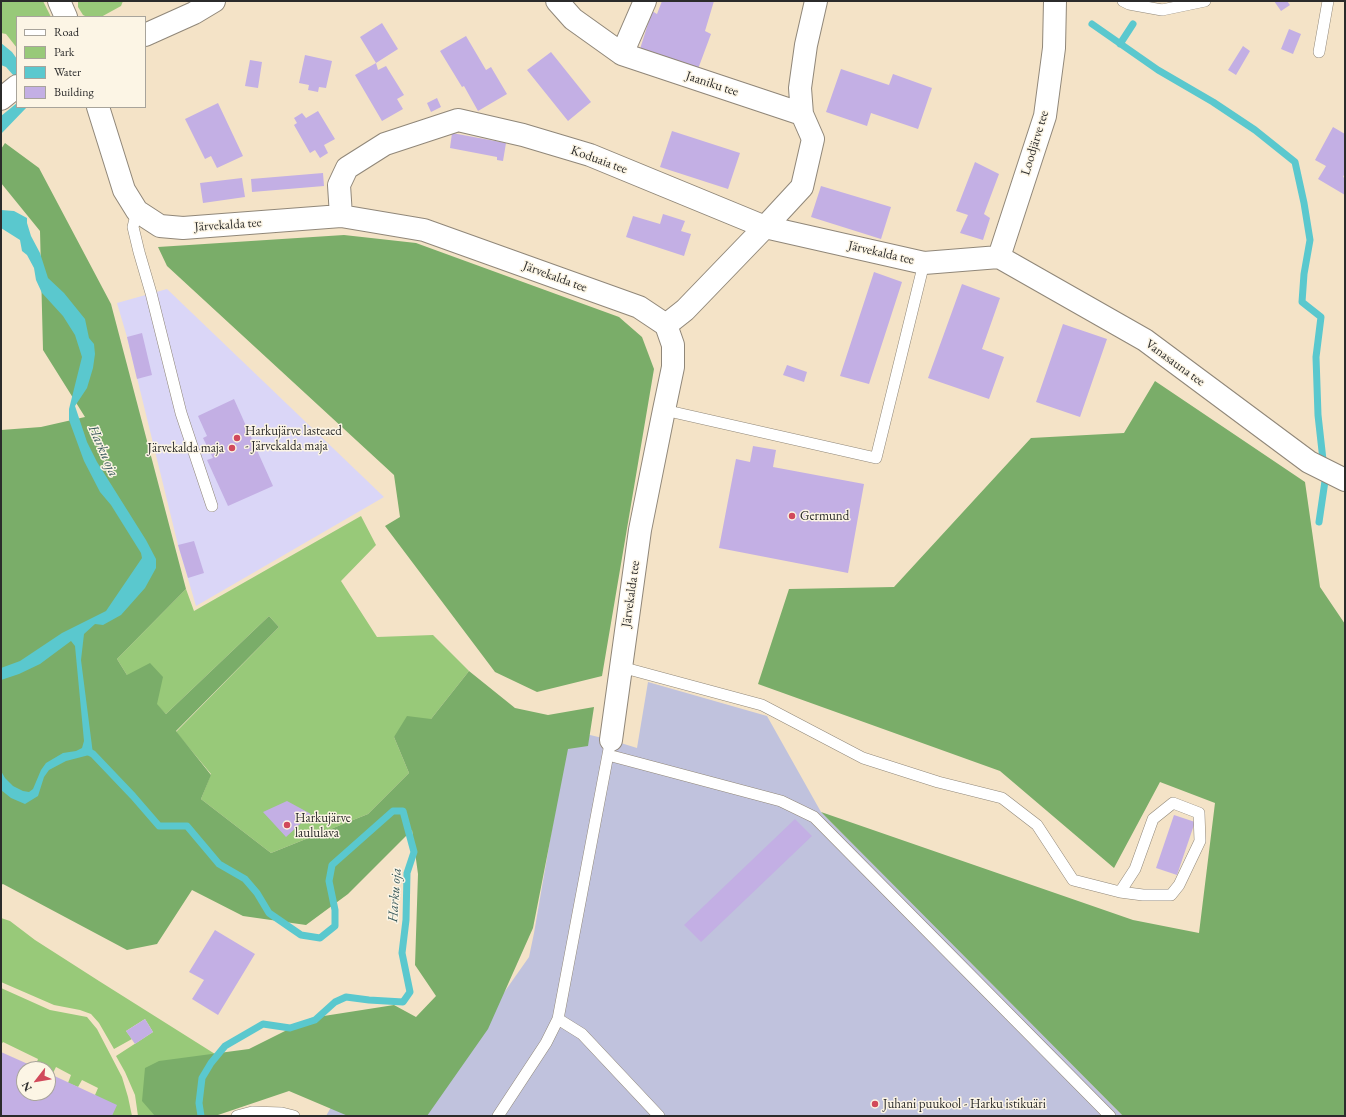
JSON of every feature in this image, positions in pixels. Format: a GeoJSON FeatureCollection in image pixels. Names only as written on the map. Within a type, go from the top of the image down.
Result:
{"type":"FeatureCollection","features":[{"type":"Feature","properties":{"kind":"street"},"geometry":{"type":"LineString","coordinates":[[59,1],[66,16]]}},
{"type":"Feature","properties":{"kind":"street"},"geometry":{"type":"LineString","coordinates":[[146,35],[194,13],[214,1]]}},
{"type":"Feature","properties":{"kind":"street","name":"Jaaniku tee"},"geometry":{"type":"LineString","coordinates":[[557,1],[574,19],[622,54],[802,114]]}},
{"type":"Feature","properties":{"kind":"street"},"geometry":{"type":"LineString","coordinates":[[622,54],[644,1]]}},
{"type":"Feature","properties":{"kind":"street"},"geometry":{"type":"LineString","coordinates":[[666,325],[685,310],[802,187],[813,139],[802,114],[800,88],[806,45],[816,1]]}},
{"type":"Feature","properties":{"kind":"street","name":"Loodjärve tee"},"geometry":{"type":"LineString","coordinates":[[999,257],[1045,116],[1054,48],[1055,1]]}},
{"type":"Feature","properties":{"kind":"street"},"geometry":{"type":"LineString","coordinates":[[1,99],[16,87]]}},
{"type":"Feature","properties":{"kind":"street","name":"Järvekalda tee"},"geometry":{"type":"LineString","coordinates":[[98,108],[124,190],[137,211],[160,226],[183,228],[341,216],[424,230],[639,307],[666,325],[673,345],[673,367],[640,530],[609,747]]}},
{"type":"Feature","properties":{"kind":"street","name":"Koduaia tee"},"geometry":{"type":"LineString","coordinates":[[341,216],[339,185],[348,168],[385,144],[458,120],[523,135],[590,155],[765,227]]}},
{"type":"Feature","properties":{"kind":"street","name":"Järvekalda tee"},"geometry":{"type":"LineString","coordinates":[[765,227],[924,263],[999,257]]}},
{"type":"Feature","properties":{"kind":"street","name":"Vanasauna tee"},"geometry":{"type":"LineString","coordinates":[[999,257],[1145,340],[1309,462],[1345,480]]}},
{"type":"Feature","properties":{"kind":"lane"},"geometry":{"type":"LineString","coordinates":[[1123,1],[1129,4],[1162,10],[1205,1]]}},
{"type":"Feature","properties":{"kind":"lane"},"geometry":{"type":"LineString","coordinates":[[1319,52],[1328,1]]}},
{"type":"Feature","properties":{"kind":"lane"},"geometry":{"type":"LineString","coordinates":[[137,211],[133,227],[139,252],[181,413],[212,506]]}},
{"type":"Feature","properties":{"kind":"lane"},"geometry":{"type":"LineString","coordinates":[[664,410],[876,458],[924,263]]}},
{"type":"Feature","properties":{"kind":"lane"},"geometry":{"type":"LineString","coordinates":[[621,668],[762,705],[863,758],[938,782],[1002,798],[1037,825],[1073,880],[1120,892],[1143,895],[1172,895],[1179,885],[1200,841],[1199,813],[1173,803],[1153,819],[1135,869],[1120,892]]}},
{"type":"Feature","properties":{"kind":"lane"},"geometry":{"type":"LineString","coordinates":[[498,1116],[546,1043],[558,1019],[609,747],[781,801],[814,817],[1110,1116]]}},
{"type":"Feature","properties":{"kind":"lane"},"geometry":{"type":"LineString","coordinates":[[558,1019],[582,1034],[659,1116]]}},
{"type":"Feature","properties":{"kind":"lane"},"geometry":{"type":"LineString","coordinates":[[237,1116],[252,1112],[282,1112],[294,1116]]}},
{"type":"Feature","properties":{"kind":"shaded area","name":"Harkujärve lasteaed - Järvekalda maja"},"geometry":{"type":"Polygon","coordinates":[[[167,289],[384,497],[196,606],[178,545],[127,337],[117,303],[167,289]]]}},
{"type":"Feature","properties":{"kind":"shaded area"},"geometry":{"type":"Polygon","coordinates":[[[648,682],[767,716],[821,812],[1123,1116],[417,1116],[529,957],[569,730],[637,748],[648,682]]]}},
{"type":"Feature","properties":{"kind":"shaded area"},"geometry":{"type":"Polygon","coordinates":[[[334,1102],[363,1116],[326,1116],[334,1102]]]}},
{"type":"Feature","properties":{"kind":"green space"},"geometry":{"type":"Polygon","coordinates":[[[1,1],[43,1],[50,16],[16,16],[16,47],[6,34],[1,33],[1,1]]]}},
{"type":"Feature","properties":{"kind":"green space"},"geometry":{"type":"Polygon","coordinates":[[[78,1],[123,1],[121,6],[103,16],[85,16],[78,7],[78,1]]]}},
{"type":"Feature","properties":{"kind":"green space"},"geometry":{"type":"Polygon","coordinates":[[[5,143],[39,168],[111,304],[186,589],[117,659],[127,675],[150,663],[163,677],[157,704],[166,714],[269,616],[279,627],[176,731],[211,775],[201,799],[271,853],[368,814],[409,773],[394,737],[407,716],[431,719],[469,671],[515,708],[548,715],[594,707],[588,746],[568,749],[533,928],[488,1029],[427,1116],[348,1116],[289,1091],[215,1116],[155,1116],[142,1101],[145,1068],[159,1061],[249,1049],[311,1018],[394,1005],[416,1017],[436,996],[415,965],[418,874],[412,830],[348,894],[306,925],[243,916],[192,890],[157,944],[127,950],[3,884],[1,885],[1,430],[41,427],[85,417],[43,350],[40,231],[1,183],[1,149],[5,143]]]}},
{"type":"Feature","properties":{"kind":"green space"},"geometry":{"type":"Polygon","coordinates":[[[344,235],[416,243],[619,317],[642,337],[654,369],[602,676],[537,692],[495,672],[385,526],[400,517],[394,475],[167,266],[158,247],[344,235]]]}},
{"type":"Feature","properties":{"kind":"green space"},"geometry":{"type":"Polygon","coordinates":[[[1155,381],[1305,482],[1320,587],[1345,624],[1345,1116],[1123,1116],[821,812],[1133,920],[1199,933],[1215,803],[1160,782],[1114,868],[1000,771],[758,684],[789,589],[894,587],[1031,438],[1124,433],[1155,381]]]}},
{"type":"Feature","properties":{"kind":"green space"},"geometry":{"type":"Polygon","coordinates":[[[361,516],[376,545],[341,581],[377,637],[433,635],[469,671],[431,719],[394,737],[409,773],[368,814],[271,853],[201,799],[211,774],[176,732],[279,627],[269,616],[166,714],[127,675],[117,659],[186,589],[194,611],[361,516]]]}},
{"type":"Feature","properties":{"kind":"green space"},"geometry":{"type":"Polygon","coordinates":[[[1,918],[10,921],[35,940],[215,1054],[209,1058],[198,1116],[138,1116],[135,1095],[116,1056],[153,1032],[145,1019],[126,1031],[132,1039],[114,1049],[99,1023],[91,1014],[80,1010],[54,1005],[1,982],[1,918]]]}},
{"type":"Feature","properties":{"kind":"green space"},"geometry":{"type":"Polygon","coordinates":[[[1,988],[50,1010],[87,1017],[97,1029],[122,1077],[132,1116],[112,1116],[95,1095],[98,1088],[82,1080],[78,1087],[68,1083],[71,1075],[56,1067],[56,1061],[37,1061],[38,1059],[3,1042],[1,1045],[1,988]]]}},
{"type":"Feature","properties":{"kind":"water"},"geometry":{"type":"Polygon","coordinates":[[[1,43],[12,52],[16,58],[16,82],[14,76],[6,67],[1,65],[1,43]]]}},
{"type":"Feature","properties":{"kind":"water"},"geometry":{"type":"Polygon","coordinates":[[[16,104],[16,108],[26,108],[1,134],[1,116],[16,104]]]}},
{"type":"Feature","properties":{"kind":"water"},"geometry":{"type":"Polygon","coordinates":[[[1,210],[14,211],[27,218],[31,236],[40,253],[48,278],[64,293],[85,319],[89,338],[94,344],[95,354],[93,368],[87,388],[75,406],[87,442],[97,462],[146,540],[156,559],[156,568],[145,588],[121,615],[103,625],[95,624],[84,634],[81,660],[93,754],[66,761],[49,770],[44,777],[38,796],[25,804],[11,798],[1,790],[1,771],[5,778],[13,786],[29,792],[33,789],[41,770],[46,763],[63,753],[76,751],[82,748],[84,741],[75,646],[71,641],[40,664],[19,674],[1,680],[1,668],[20,661],[62,633],[106,611],[142,558],[141,553],[111,505],[100,492],[84,461],[69,420],[69,409],[82,357],[75,335],[63,316],[42,293],[36,280],[34,268],[27,255],[22,251],[20,240],[1,228],[1,210]]]}},
{"type":"Feature","properties":{"kind":"building"},"geometry":{"type":"Polygon","coordinates":[[[662,1],[714,1],[705,31],[711,34],[698,69],[640,49],[652,11],[657,14],[662,1]]]}},
{"type":"Feature","properties":{"kind":"building"},"geometry":{"type":"Polygon","coordinates":[[[1274,1],[1287,1],[1290,5],[1281,11],[1274,1]]]}},
{"type":"Feature","properties":{"kind":"building"},"geometry":{"type":"Polygon","coordinates":[[[382,23],[398,49],[376,63],[360,37],[382,23]]]}},
{"type":"Feature","properties":{"kind":"building"},"geometry":{"type":"Polygon","coordinates":[[[1289,29],[1301,34],[1293,54],[1281,49],[1289,29]]]}},
{"type":"Feature","properties":{"kind":"building"},"geometry":{"type":"Polygon","coordinates":[[[466,36],[486,70],[491,67],[507,94],[478,111],[464,86],[462,87],[440,51],[466,36]]]}},
{"type":"Feature","properties":{"kind":"building"},"geometry":{"type":"Polygon","coordinates":[[[1243,46],[1250,51],[1236,75],[1228,70],[1243,46]]]}},
{"type":"Feature","properties":{"kind":"building"},"geometry":{"type":"Polygon","coordinates":[[[551,52],[591,102],[568,121],[527,70],[551,52]]]}},
{"type":"Feature","properties":{"kind":"building"},"geometry":{"type":"Polygon","coordinates":[[[305,55],[332,61],[326,88],[319,87],[318,92],[308,90],[309,85],[299,83],[305,55]]]}},
{"type":"Feature","properties":{"kind":"building"},"geometry":{"type":"Polygon","coordinates":[[[250,60],[262,62],[258,88],[245,86],[250,60]]]}},
{"type":"Feature","properties":{"kind":"building"},"geometry":{"type":"Polygon","coordinates":[[[376,63],[378,70],[386,66],[404,95],[397,99],[403,109],[382,121],[355,75],[376,63]]]}},
{"type":"Feature","properties":{"kind":"building"},"geometry":{"type":"Polygon","coordinates":[[[841,69],[889,85],[893,74],[932,88],[918,129],[871,113],[867,126],[826,112],[841,69]]]}},
{"type":"Feature","properties":{"kind":"building"},"geometry":{"type":"Polygon","coordinates":[[[437,98],[441,107],[431,112],[427,103],[437,98]]]}},
{"type":"Feature","properties":{"kind":"building"},"geometry":{"type":"Polygon","coordinates":[[[218,103],[243,156],[217,168],[211,156],[205,159],[185,119],[218,103]]]}},
{"type":"Feature","properties":{"kind":"building"},"geometry":{"type":"Polygon","coordinates":[[[318,111],[335,139],[324,145],[328,153],[320,158],[315,150],[310,153],[294,125],[297,123],[294,118],[302,113],[306,118],[318,111]]]}},
{"type":"Feature","properties":{"kind":"building"},"geometry":{"type":"Polygon","coordinates":[[[1333,127],[1345,134],[1345,173],[1343,177],[1345,178],[1345,195],[1318,179],[1326,166],[1315,160],[1333,127]]]}},
{"type":"Feature","properties":{"kind":"building"},"geometry":{"type":"Polygon","coordinates":[[[672,131],[740,153],[728,189],[660,167],[672,131]]]}},
{"type":"Feature","properties":{"kind":"building"},"geometry":{"type":"Polygon","coordinates":[[[452,133],[506,143],[503,161],[497,160],[497,157],[450,148],[452,133]]]}},
{"type":"Feature","properties":{"kind":"building"},"geometry":{"type":"Polygon","coordinates":[[[975,162],[999,174],[984,214],[990,218],[983,240],[960,233],[968,215],[956,211],[975,162]]]}},
{"type":"Feature","properties":{"kind":"building"},"geometry":{"type":"Polygon","coordinates":[[[323,173],[324,186],[252,192],[251,179],[323,173]]]}},
{"type":"Feature","properties":{"kind":"building"},"geometry":{"type":"Polygon","coordinates":[[[242,178],[245,197],[203,203],[200,183],[242,178]]]}},
{"type":"Feature","properties":{"kind":"building"},"geometry":{"type":"Polygon","coordinates":[[[821,186],[891,207],[881,239],[811,217],[821,186]]]}},
{"type":"Feature","properties":{"kind":"building"},"geometry":{"type":"Polygon","coordinates":[[[663,214],[685,221],[681,231],[691,234],[684,256],[626,237],[633,216],[660,224],[663,214]]]}},
{"type":"Feature","properties":{"kind":"building"},"geometry":{"type":"Polygon","coordinates":[[[874,272],[902,282],[869,384],[840,376],[874,272]]]}},
{"type":"Feature","properties":{"kind":"building"},"geometry":{"type":"Polygon","coordinates":[[[962,284],[1000,298],[982,349],[1004,357],[989,399],[928,378],[962,284]]]}},
{"type":"Feature","properties":{"kind":"building"},"geometry":{"type":"Polygon","coordinates":[[[1063,324],[1107,339],[1080,417],[1036,402],[1063,324]]]}},
{"type":"Feature","properties":{"kind":"building"},"geometry":{"type":"Polygon","coordinates":[[[142,333],[152,375],[137,379],[127,337],[142,333]]]}},
{"type":"Feature","properties":{"kind":"building"},"geometry":{"type":"Polygon","coordinates":[[[787,365],[807,372],[804,382],[783,375],[787,365]]]}},
{"type":"Feature","properties":{"kind":"building","name":"Järvekalda maja"},"geometry":{"type":"Polygon","coordinates":[[[234,399],[273,486],[228,506],[207,460],[213,458],[203,438],[207,436],[198,416],[234,399]]]}},
{"type":"Feature","properties":{"kind":"building","name":"Germund"},"geometry":{"type":"Polygon","coordinates":[[[753,446],[776,450],[773,467],[864,484],[848,573],[719,548],[736,459],[750,462],[753,446]]]}},
{"type":"Feature","properties":{"kind":"building"},"geometry":{"type":"Polygon","coordinates":[[[194,541],[204,573],[188,578],[178,545],[194,541]]]}},
{"type":"Feature","properties":{"kind":"building","name":"Harkujärve laululava"},"geometry":{"type":"Polygon","coordinates":[[[287,801],[311,814],[286,837],[263,812],[287,801]]]}},
{"type":"Feature","properties":{"kind":"building"},"geometry":{"type":"Polygon","coordinates":[[[1174,815],[1195,822],[1177,875],[1156,868],[1174,815]]]}},
{"type":"Feature","properties":{"kind":"building"},"geometry":{"type":"Polygon","coordinates":[[[795,819],[812,836],[701,942],[684,925],[795,819]]]}},
{"type":"Feature","properties":{"kind":"building"},"geometry":{"type":"Polygon","coordinates":[[[215,930],[255,954],[218,1015],[192,999],[204,980],[189,972],[215,930]]]}},
{"type":"Feature","properties":{"kind":"building"},"geometry":{"type":"Polygon","coordinates":[[[145,1019],[153,1032],[135,1044],[126,1031],[145,1019]]]}},
{"type":"Feature","properties":{"kind":"building"},"geometry":{"type":"Polygon","coordinates":[[[1,1052],[21,1061],[16,1061],[16,1101],[56,1101],[56,1077],[117,1105],[112,1116],[1,1116],[1,1052]]]}},
{"type":"Feature","properties":{"kind":"waterway"},"geometry":{"type":"LineString","coordinates":[[1092,24],[1158,70],[1213,102],[1255,130],[1295,162],[1310,240],[1304,274],[1302,302],[1321,317],[1316,357],[1318,415],[1323,460]]}},
{"type":"Feature","properties":{"kind":"waterway"},"geometry":{"type":"LineString","coordinates":[[1120,44],[1133,24]]}},
{"type":"Feature","properties":{"kind":"waterway"},"geometry":{"type":"LineString","coordinates":[[1319,522],[1325,481]]}},
{"type":"Feature","properties":{"kind":"waterway","name":"Harku oja"},"geometry":{"type":"LineString","coordinates":[[87,751],[93,754],[159,826],[187,826],[219,864],[245,879],[257,893],[269,913],[301,935],[320,938],[335,926],[335,910],[329,881],[332,865],[393,811],[403,811],[414,852],[407,873],[406,920],[402,953],[410,992],[403,1002],[346,997],[335,1002],[315,1020],[290,1028],[263,1024],[225,1046],[211,1063],[202,1078],[199,1103],[201,1116]]}},
{"type":"Feature","properties":{"kind":"place","name":"Harkujärve lasteaed - Järvekalda maja"},"geometry":{"type":"Point","coordinates":[237,438]}},
{"type":"Feature","properties":{"kind":"place","name":"Järvekalda maja"},"geometry":{"type":"Point","coordinates":[232,448]}},
{"type":"Feature","properties":{"kind":"place","name":"Germund"},"geometry":{"type":"Point","coordinates":[792,516]}},
{"type":"Feature","properties":{"kind":"place","name":"Harkujärve laululava"},"geometry":{"type":"Point","coordinates":[287,825]}},
{"type":"Feature","properties":{"kind":"place","name":"Juhani puukool - Harku istikuäri"},"geometry":{"type":"Point","coordinates":[875,1104]}}]}
